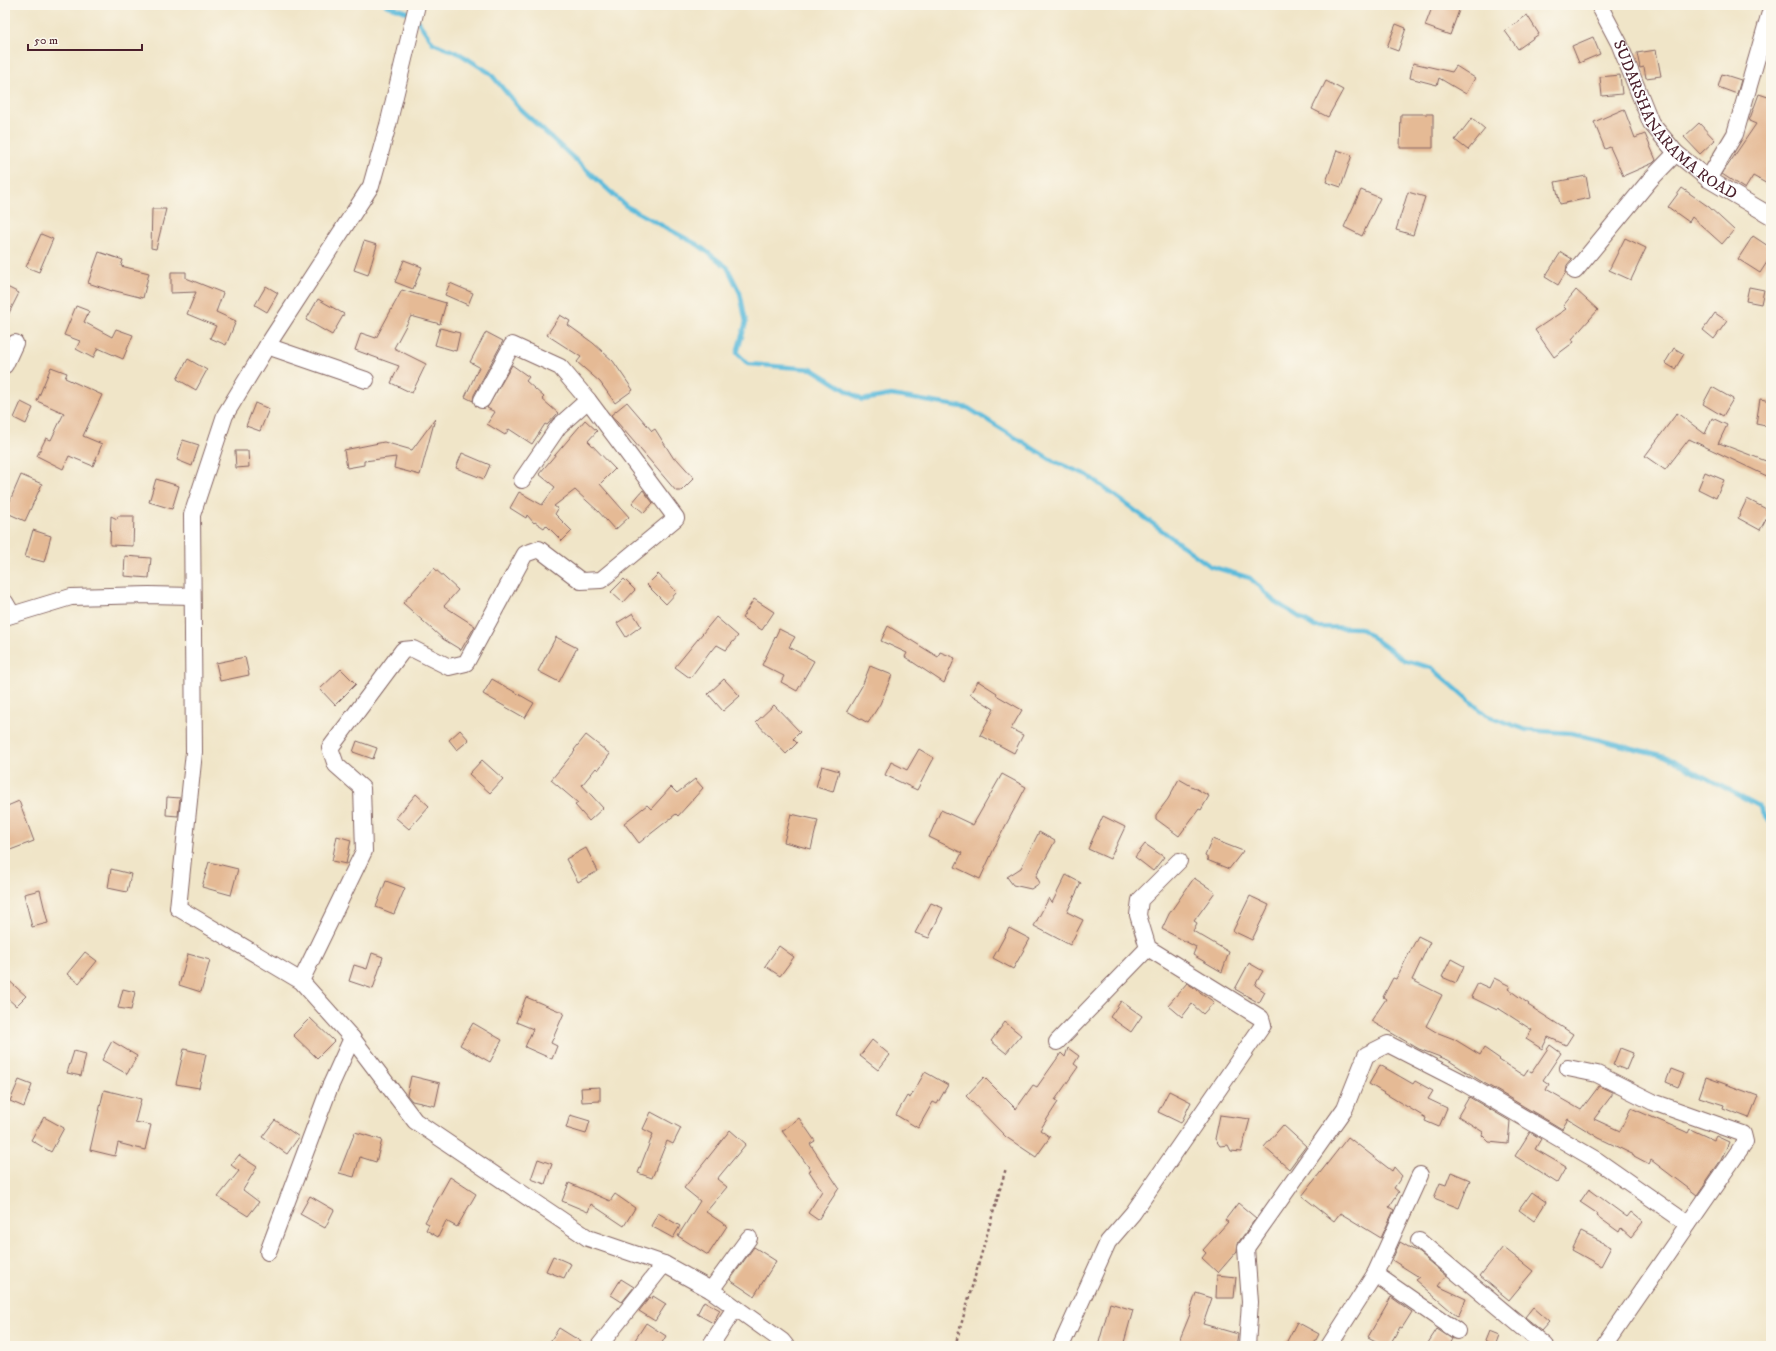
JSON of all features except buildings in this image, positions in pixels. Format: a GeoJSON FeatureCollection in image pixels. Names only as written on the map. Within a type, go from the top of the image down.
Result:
{"type":"FeatureCollection","features":[{"type":"Feature","properties":{"kind":"street"},"geometry":{"type":"LineString","coordinates":[[417,5],[388,125],[371,186],[267,346],[225,415],[192,515],[194,752],[178,908],[301,980],[352,1038],[415,1121],[588,1238],[664,1264],[711,1290],[782,1341],[786,1346]]}},
{"type":"Feature","properties":{"kind":"street","name":"SUDARSHANARAMA ROAD"},"geometry":{"type":"LineString","coordinates":[[1599,5],[1619,43],[1651,122],[1676,153],[1708,179],[1771,216]]}},
{"type":"Feature","properties":{"kind":"street"},"geometry":{"type":"LineString","coordinates":[[1708,179],[1735,134],[1771,9]]}},
{"type":"Feature","properties":{"kind":"street"},"geometry":{"type":"LineString","coordinates":[[1575,271],[1650,180],[1676,153]]}},
{"type":"Feature","properties":{"kind":"street"},"geometry":{"type":"LineString","coordinates":[[5,365],[15,343]]}},
{"type":"Feature","properties":{"kind":"street"},"geometry":{"type":"LineString","coordinates":[[301,980],[364,850],[362,788],[336,765],[330,748],[403,650],[413,649],[449,667],[466,663],[525,554],[539,549],[581,581],[601,580],[676,518],[588,400],[560,367],[512,345],[482,400]]}},
{"type":"Feature","properties":{"kind":"street"},"geometry":{"type":"LineString","coordinates":[[267,346],[366,380]]}},
{"type":"Feature","properties":{"kind":"street"},"geometry":{"type":"LineString","coordinates":[[522,480],[559,426],[588,400]]}},
{"type":"Feature","properties":{"kind":"street"},"geometry":{"type":"LineString","coordinates":[[7,611],[71,597],[149,595],[192,596]]}},
{"type":"Feature","properties":{"kind":"street"},"geometry":{"type":"LineString","coordinates":[[1061,1346],[1108,1242],[1133,1213],[1263,1025],[1261,1018],[1148,948],[1138,916],[1140,900],[1178,861]]}},
{"type":"Feature","properties":{"kind":"street"},"geometry":{"type":"LineString","coordinates":[[1057,1042],[1148,948]]}},
{"type":"Feature","properties":{"kind":"street"},"geometry":{"type":"LineString","coordinates":[[268,1252],[329,1089],[352,1038]]}},
{"type":"Feature","properties":{"kind":"street"},"geometry":{"type":"LineString","coordinates":[[1247,1346],[1250,1302],[1246,1248],[1345,1108],[1366,1055],[1388,1044],[1466,1084],[1598,1161],[1688,1224]]}},
{"type":"Feature","properties":{"kind":"street"},"geometry":{"type":"LineString","coordinates":[[1568,1068],[1597,1074],[1653,1102],[1743,1134],[1745,1142],[1604,1346]]}},
{"type":"Feature","properties":{"kind":"street"},"geometry":{"type":"LineString","coordinates":[[1329,1346],[1375,1274],[1420,1175]]}},
{"type":"Feature","properties":{"kind":"street"},"geometry":{"type":"LineString","coordinates":[[1396,1228],[1445,1263]]}},
{"type":"Feature","properties":{"kind":"street"},"geometry":{"type":"LineString","coordinates":[[711,1290],[749,1238]]}},
{"type":"Feature","properties":{"kind":"street"},"geometry":{"type":"LineString","coordinates":[[1419,1241],[1545,1346]]}},
{"type":"Feature","properties":{"kind":"street"},"geometry":{"type":"LineString","coordinates":[[601,1345],[664,1264]]}},
{"type":"Feature","properties":{"kind":"street"},"geometry":{"type":"LineString","coordinates":[[1375,1274],[1457,1331]]}},
{"type":"Feature","properties":{"kind":"street"},"geometry":{"type":"LineString","coordinates":[[710,1346],[735,1308]]}},
{"type":"Feature","properties":{"kind":"path"},"geometry":{"type":"LineString","coordinates":[[955,1346],[1006,1168]]}},
{"type":"Feature","properties":{"kind":"waterway"},"geometry":{"type":"LineString","coordinates":[[386,5],[413,14]]}},
{"type":"Feature","properties":{"kind":"waterway"},"geometry":{"type":"LineString","coordinates":[[417,20],[433,43],[460,54],[490,73],[521,110],[626,206],[698,245],[727,267],[740,293],[746,322],[737,353],[748,364],[812,369],[862,400],[891,395],[968,408],[1053,461],[1087,475],[1210,566],[1250,578],[1274,601],[1315,627],[1360,628],[1404,660],[1432,668],[1486,715],[1526,730],[1571,733],[1665,756],[1759,806],[1771,823]]}}]}
